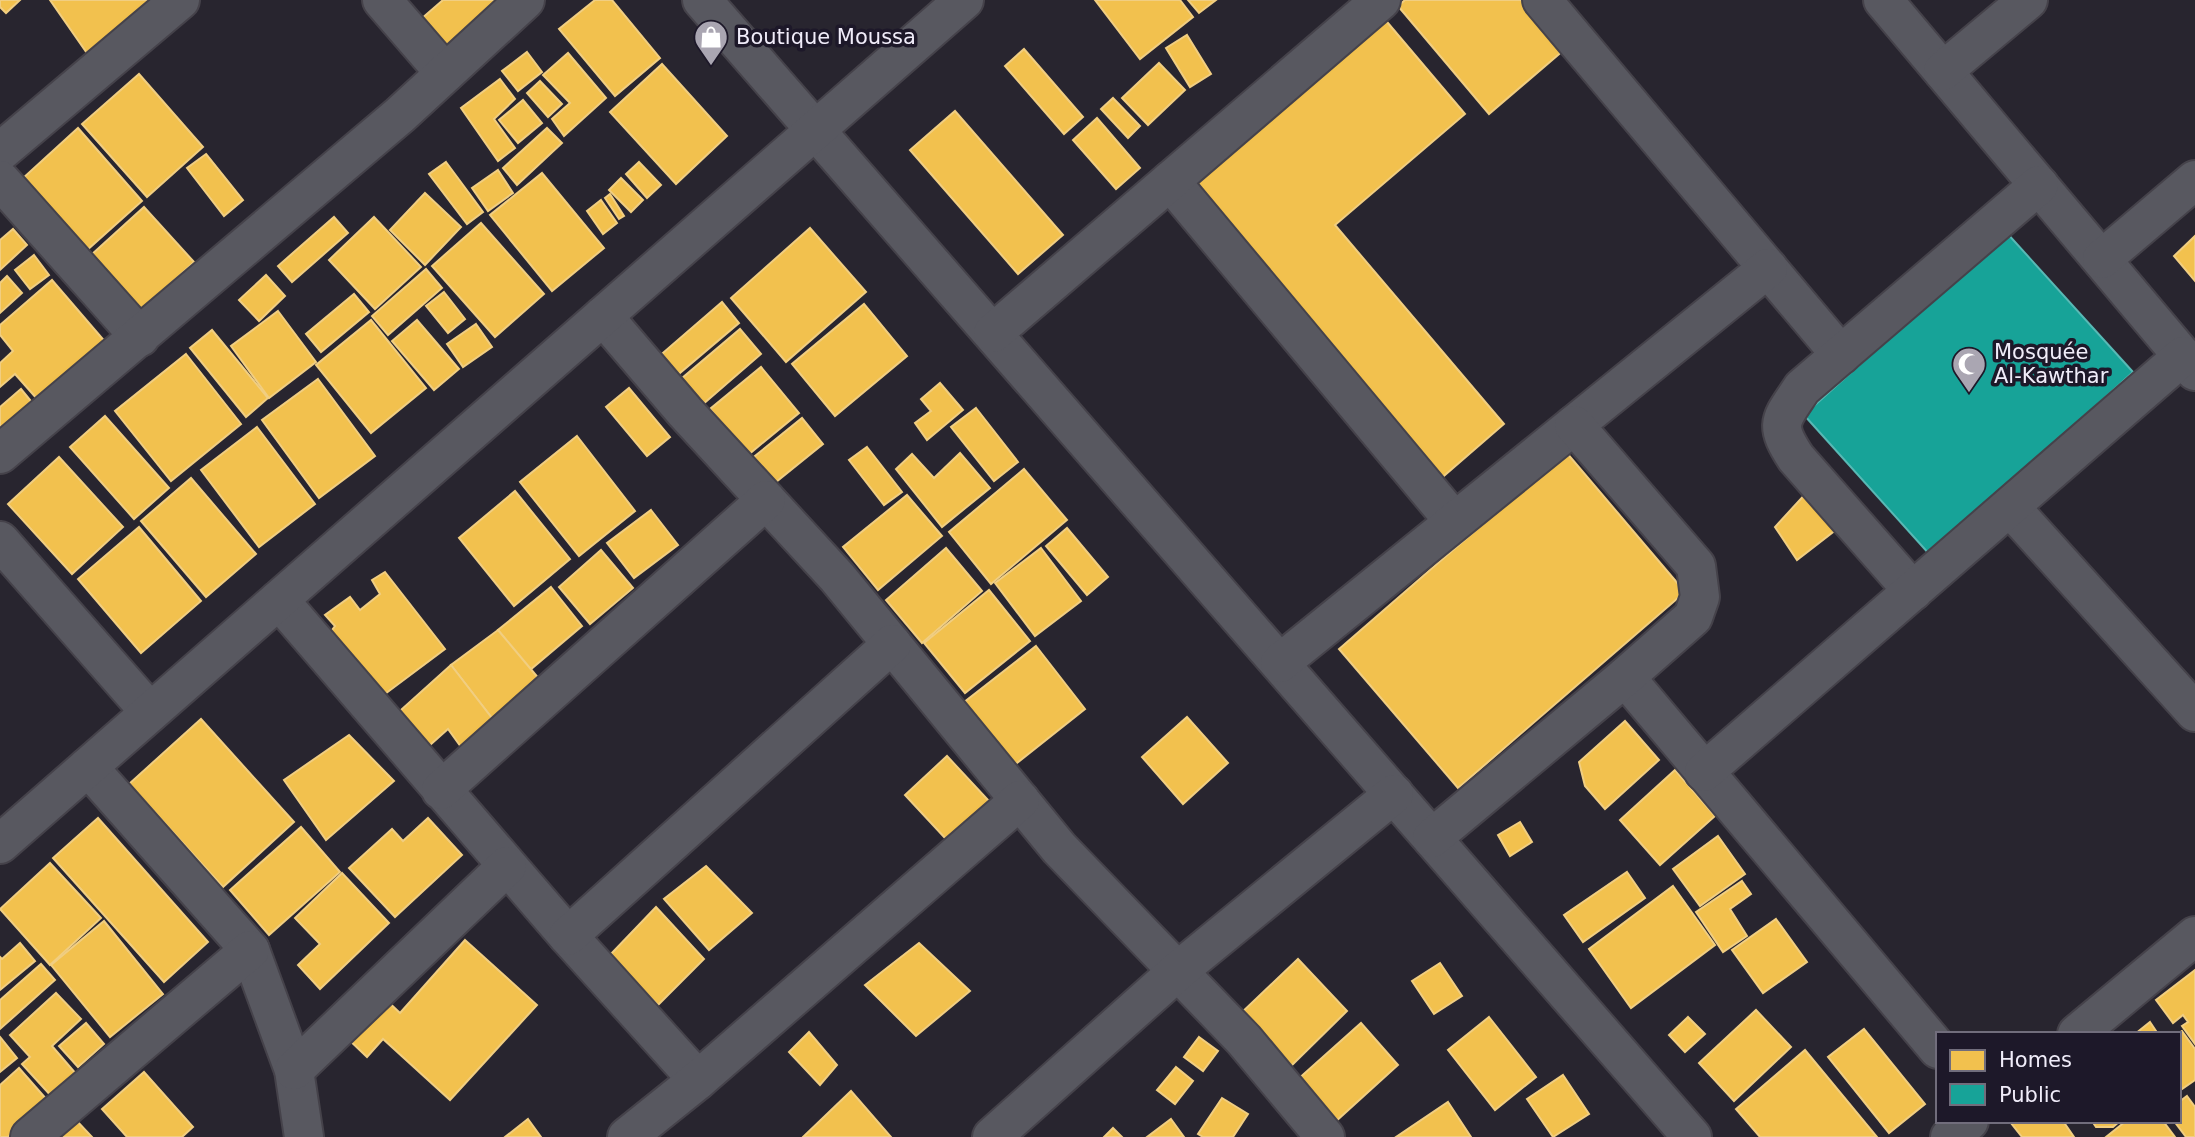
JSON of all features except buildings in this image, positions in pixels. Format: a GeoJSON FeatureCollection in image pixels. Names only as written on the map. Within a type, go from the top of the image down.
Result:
{"type":"FeatureCollection","features":[{"type":"Feature","properties":{"kind":"street"},"geometry":{"type":"LineString","coordinates":[[0,152],[180,0]]}},
{"type":"Feature","properties":{"kind":"street"},"geometry":{"type":"LineString","coordinates":[[382,0],[445,73]]}},
{"type":"Feature","properties":{"kind":"street"},"geometry":{"type":"LineString","coordinates":[[0,454],[400,114],[525,0]]}},
{"type":"Feature","properties":{"kind":"street"},"geometry":{"type":"LineString","coordinates":[[702,0],[1692,1137]]}},
{"type":"Feature","properties":{"kind":"street"},"geometry":{"type":"LineString","coordinates":[[0,844],[964,0]]}},
{"type":"Feature","properties":{"kind":"street"},"geometry":{"type":"LineString","coordinates":[[993,333],[1381,0]]}},
{"type":"Feature","properties":{"kind":"street"},"geometry":{"type":"LineString","coordinates":[[1542,0],[1841,355]]}},
{"type":"Feature","properties":{"kind":"street"},"geometry":{"type":"LineString","coordinates":[[1704,772],[2010,507],[2189,363],[1884,0]]}},
{"type":"Feature","properties":{"kind":"street"},"geometry":{"type":"LineString","coordinates":[[1943,71],[2028,0]]}},
{"type":"Feature","properties":{"kind":"street"},"geometry":{"type":"LineString","coordinates":[[0,180],[139,337]]}},
{"type":"Feature","properties":{"kind":"street"},"geometry":{"type":"LineString","coordinates":[[2102,259],[2195,180]]}},
{"type":"Feature","properties":{"kind":"street"},"geometry":{"type":"LineString","coordinates":[[1170,181],[1454,521]]}},
{"type":"Feature","properties":{"kind":"street"},"geometry":{"type":"LineString","coordinates":[[1913,591],[1796,458],[1783,439],[1782,419],[1802,388],[2039,185]]}},
{"type":"Feature","properties":{"kind":"street"},"geometry":{"type":"LineString","coordinates":[[1280,663],[1768,268]]}},
{"type":"Feature","properties":{"kind":"street"},"geometry":{"type":"LineString","coordinates":[[603,316],[685,412],[837,577],[1059,848],[1244,1040],[1325,1137]]}},
{"type":"Feature","properties":{"kind":"street"},"geometry":{"type":"LineString","coordinates":[[1432,838],[1693,617],[1700,597],[1696,566],[1574,425]]}},
{"type":"Feature","properties":{"kind":"street"},"geometry":{"type":"LineString","coordinates":[[441,790],[766,500]]}},
{"type":"Feature","properties":{"kind":"street"},"geometry":{"type":"LineString","coordinates":[[2010,507],[2195,712]]}},
{"type":"Feature","properties":{"kind":"street"},"geometry":{"type":"LineString","coordinates":[[0,541],[150,712]]}},
{"type":"Feature","properties":{"kind":"street"},"geometry":{"type":"LineString","coordinates":[[279,600],[568,936],[698,1080]]}},
{"type":"Feature","properties":{"kind":"street"},"geometry":{"type":"LineString","coordinates":[[568,936],[892,643]]}},
{"type":"Feature","properties":{"kind":"street"},"geometry":{"type":"LineString","coordinates":[[1625,677],[1936,1047]]}},
{"type":"Feature","properties":{"kind":"street"},"geometry":{"type":"LineString","coordinates":[[88,767],[250,950],[294,1070],[304,1137]]}},
{"type":"Feature","properties":{"kind":"street"},"geometry":{"type":"LineString","coordinates":[[992,1137],[1179,970],[1394,794]]}},
{"type":"Feature","properties":{"kind":"street"},"geometry":{"type":"LineString","coordinates":[[627,1137],[698,1080],[1020,800]]}},
{"type":"Feature","properties":{"kind":"street"},"geometry":{"type":"LineString","coordinates":[[294,1070],[507,866]]}},
{"type":"Feature","properties":{"kind":"street"},"geometry":{"type":"LineString","coordinates":[[2079,1032],[2195,936]]}},
{"type":"Feature","properties":{"kind":"street"},"geometry":{"type":"LineString","coordinates":[[30,1137],[250,950]]}},
{"type":"Feature","properties":{"kind":"street"},"geometry":{"type":"LineString","coordinates":[[1950,1137],[1967,1123]]}},
{"type":"Feature","properties":{"kind":"place","name":"Boutique Moussa"},"geometry":{"type":"Point","coordinates":[711,67]}},
{"type":"Feature","properties":{"kind":"place","name":"Mosquée Al-Kawthar"},"geometry":{"type":"Point","coordinates":[1969,394]}}]}
